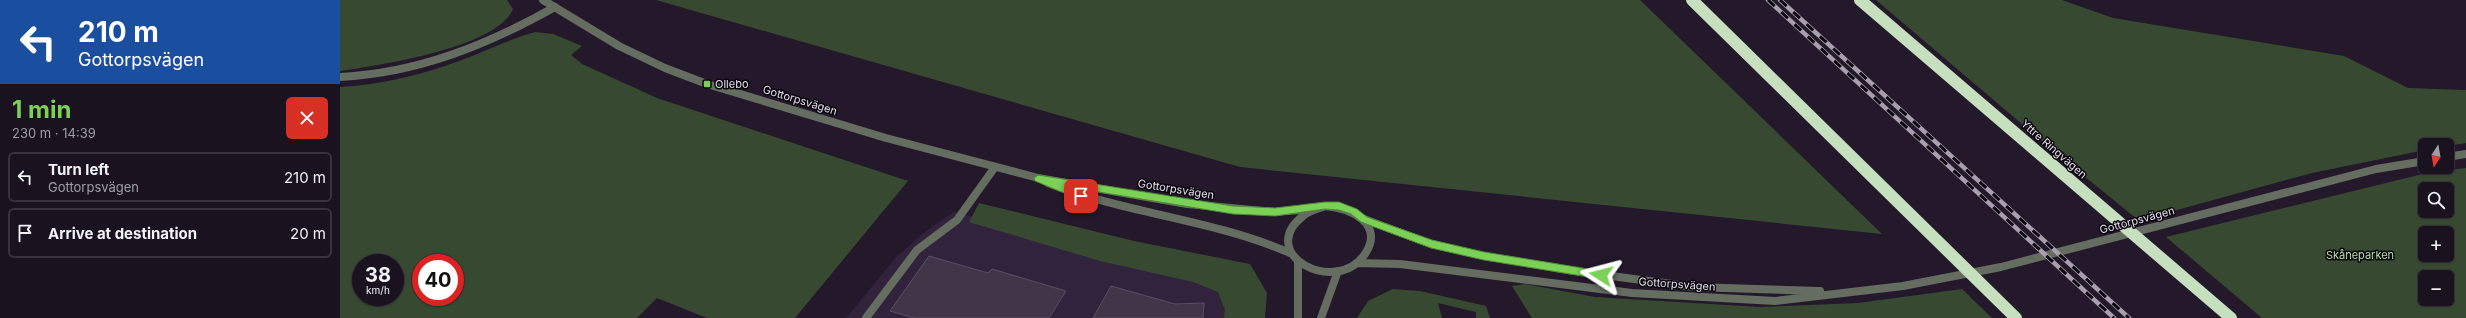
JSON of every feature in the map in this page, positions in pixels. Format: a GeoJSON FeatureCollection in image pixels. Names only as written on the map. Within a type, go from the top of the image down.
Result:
{"type":"FeatureCollection","features":[{"type":"Feature","properties":{"kind":"highway"},"geometry":{"type":"LineString","coordinates":[[1692,0],[2016,318]]}},
{"type":"Feature","properties":{"kind":"highway","name":"Yttre Ringvägen"},"geometry":{"type":"LineString","coordinates":[[1860,0],[2070,182],[2232,318]]}},
{"type":"Feature","properties":{"kind":"street","name":"Gottorpsvägen"},"geometry":{"type":"LineString","coordinates":[[543,0],[619,46],[665,68],[707,84],[886,138],[1038,178],[1233,210],[1275,212],[1311,209],[1325,206],[1339,206],[1354,211],[1364,219],[1431,244],[1484,256],[1650,282],[1694,287],[1853,292]]}},
{"type":"Feature","properties":{"kind":"street"},"geometry":{"type":"LineString","coordinates":[[340,77],[389,72],[440,59],[485,43],[555,7]]}},
{"type":"Feature","properties":{"kind":"street"},"geometry":{"type":"LineString","coordinates":[[2454,156],[2466,154]]}},
{"type":"Feature","properties":{"kind":"street","name":"Gottorpsvägen"},"geometry":{"type":"LineString","coordinates":[[1038,178],[1069,193],[1117,206],[1236,231],[1269,242],[1290,253],[1298,262],[1317,271],[1338,271],[1357,263],[1400,264],[1632,293],[1695,298],[1775,300],[1903,286],[2001,267],[2376,170],[2418,162]]}},
{"type":"Feature","properties":{"kind":"street"},"geometry":{"type":"LineString","coordinates":[[866,318],[917,250],[957,220],[995,167]]}},
{"type":"Feature","properties":{"kind":"street","name":"Gottorpsvägen"},"geometry":{"type":"LineString","coordinates":[[1290,253],[1287,239],[1290,228],[1300,216],[1311,209]]}},
{"type":"Feature","properties":{"kind":"street"},"geometry":{"type":"LineString","coordinates":[[1357,263],[1366,253],[1370,241],[1370,230],[1364,219]]}},
{"type":"Feature","properties":{"kind":"street"},"geometry":{"type":"LineString","coordinates":[[1298,262],[1298,318]]}},
{"type":"Feature","properties":{"kind":"street"},"geometry":{"type":"LineString","coordinates":[[1321,318],[1338,271]]}},
{"type":"Feature","properties":{"kind":"shaded area"},"geometry":{"type":"Polygon","coordinates":[[[954,212],[1190,270],[1225,287],[1237,318],[846,318],[897,256],[930,228],[954,212]]]}},
{"type":"Feature","properties":{"kind":"green space"},"geometry":{"type":"Polygon","coordinates":[[[340,0],[507,0],[513,9],[503,23],[485,34],[462,44],[408,59],[340,71],[340,0]]]}},
{"type":"Feature","properties":{"kind":"green space"},"geometry":{"type":"Polygon","coordinates":[[[656,0],[1640,0],[1882,234],[1240,167],[656,0]]]}},
{"type":"Feature","properties":{"kind":"green space"},"geometry":{"type":"Polygon","coordinates":[[[1876,0],[2062,0],[2113,18],[2344,56],[2408,88],[2466,90],[2466,143],[2454,145],[2454,138],[2418,138],[2418,151],[2312,173],[2144,219],[2137,219],[2068,163],[1876,0]]]}},
{"type":"Feature","properties":{"kind":"green space"},"geometry":{"type":"Polygon","coordinates":[[[535,32],[553,34],[582,46],[571,55],[582,64],[657,98],[908,181],[795,318],[707,318],[657,298],[637,318],[340,318],[340,87],[393,80],[419,74],[456,62],[535,32]]]}},
{"type":"Feature","properties":{"kind":"green space","name":"Skåneparken"},"geometry":{"type":"Polygon","coordinates":[[[2466,168],[2466,318],[2262,318],[2166,237],[2423,174],[2454,174],[2454,169],[2466,168]]]}},
{"type":"Feature","properties":{"kind":"green space"},"geometry":{"type":"Polygon","coordinates":[[[979,203],[1134,241],[1250,264],[1267,293],[1265,318],[1224,318],[1225,310],[1218,292],[1193,282],[1100,261],[969,222],[979,203]]]}},
{"type":"Feature","properties":{"kind":"green space"},"geometry":{"type":"Polygon","coordinates":[[[1525,284],[1595,297],[1760,307],[1858,303],[1962,289],[1992,318],[1532,318],[1512,286],[1525,284]]]}},
{"type":"Feature","properties":{"kind":"green space"},"geometry":{"type":"Polygon","coordinates":[[[1393,289],[1420,291],[1486,306],[1490,318],[1476,318],[1476,312],[1438,303],[1442,318],[1357,318],[1368,301],[1393,289]]]}},
{"type":"Feature","properties":{"kind":"building"},"geometry":{"type":"Polygon","coordinates":[[[929,256],[988,273],[992,269],[1066,291],[1049,318],[914,318],[890,311],[929,256]]]}},
{"type":"Feature","properties":{"kind":"building"},"geometry":{"type":"Polygon","coordinates":[[[1111,286],[1175,304],[1204,303],[1203,318],[1093,318],[1111,286]]]}},
{"type":"Feature","properties":{"kind":"railway"},"geometry":{"type":"LineString","coordinates":[[1768,0],[2114,318]]}},
{"type":"Feature","properties":{"kind":"railway"},"geometry":{"type":"LineString","coordinates":[[1780,0],[2129,318]]}},
{"type":"Feature","properties":{"kind":"place","name":"Ollebo"},"geometry":{"type":"Point","coordinates":[707,84]}},
{"type":"Feature","properties":{"kind":"route"},"geometry":{"type":"LineString","coordinates":[[1081,196],[1069,193],[1038,178],[1187,204],[1233,210],[1275,212],[1311,209],[1325,206],[1339,206],[1354,211],[1364,219],[1431,244],[1484,256],[1601,275]]}}]}
